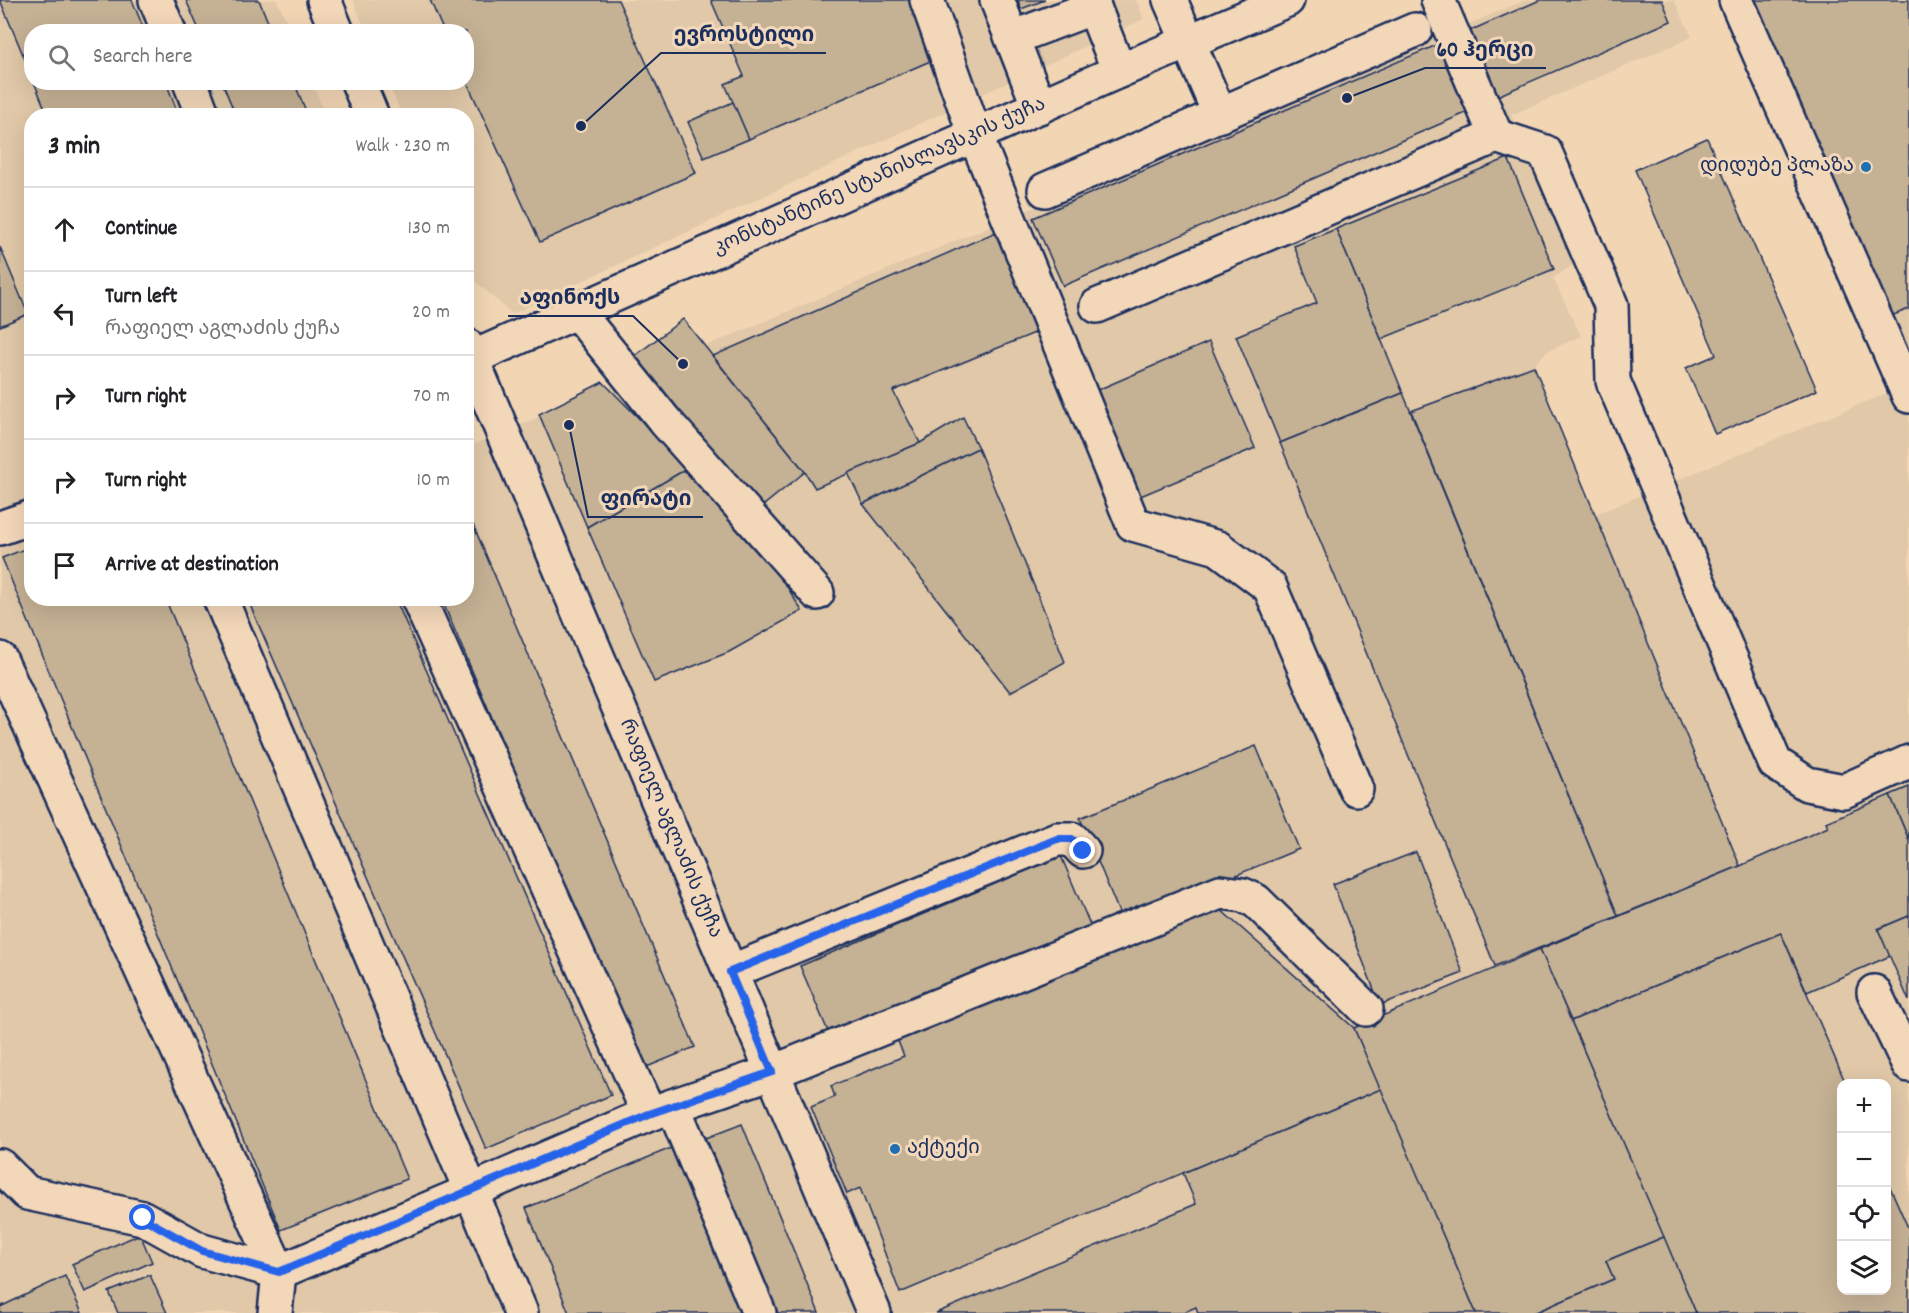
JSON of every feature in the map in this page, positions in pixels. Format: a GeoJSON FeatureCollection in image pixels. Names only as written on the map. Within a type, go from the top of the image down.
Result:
{"type":"FeatureCollection","features":[{"type":"Feature","properties":{"kind":"street"},"geometry":{"type":"LineString","coordinates":[[156,0],[166,24]]}},
{"type":"Feature","properties":{"kind":"street"},"geometry":{"type":"LineString","coordinates":[[324,0],[334,24]]}},
{"type":"Feature","properties":{"kind":"street"},"geometry":{"type":"LineString","coordinates":[[927,0],[975,135],[1133,525],[1218,548],[1270,587],[1356,789]]}},
{"type":"Feature","properties":{"kind":"street"},"geometry":{"type":"LineString","coordinates":[[997,0],[1039,107]]}},
{"type":"Feature","properties":{"kind":"street"},"geometry":{"type":"LineString","coordinates":[[1170,0],[1220,115]]}},
{"type":"Feature","properties":{"kind":"street","name":"კონსტანტინე სტანისლავსკის ქუჩა"},"geometry":{"type":"LineString","coordinates":[[474,349],[577,312],[1119,71],[1287,0]]}},
{"type":"Feature","properties":{"kind":"street"},"geometry":{"type":"LineString","coordinates":[[1438,0],[1497,136]]}},
{"type":"Feature","properties":{"kind":"street"},"geometry":{"type":"LineString","coordinates":[[1736,0],[1909,396]]}},
{"type":"Feature","properties":{"kind":"street"},"geometry":{"type":"LineString","coordinates":[[1012,38],[1092,4],[1119,71]]}},
{"type":"Feature","properties":{"kind":"street"},"geometry":{"type":"LineString","coordinates":[[1045,190],[1415,30]]}},
{"type":"Feature","properties":{"kind":"street"},"geometry":{"type":"LineString","coordinates":[[193,90],[201,108]]}},
{"type":"Feature","properties":{"kind":"street"},"geometry":{"type":"LineString","coordinates":[[361,90],[369,108]]}},
{"type":"Feature","properties":{"kind":"street"},"geometry":{"type":"LineString","coordinates":[[1097,306],[1497,136],[1545,152],[1611,305],[1612,381],[1775,763],[1807,784],[1844,791],[1909,762]]}},
{"type":"Feature","properties":{"kind":"street"},"geometry":{"type":"LineString","coordinates":[[577,312],[665,421],[817,592]]}},
{"type":"Feature","properties":{"kind":"street","name":"რაფიელ აგლაძის ქუჩა"},"geometry":{"type":"LineString","coordinates":[[474,363],[874,1313]]}},
{"type":"Feature","properties":{"kind":"street"},"geometry":{"type":"LineString","coordinates":[[0,528],[24,520]]}},
{"type":"Feature","properties":{"kind":"street"},"geometry":{"type":"LineString","coordinates":[[223,606],[521,1313]]}},
{"type":"Feature","properties":{"kind":"street"},"geometry":{"type":"LineString","coordinates":[[422,606],[759,1313]]}},
{"type":"Feature","properties":{"kind":"street"},"geometry":{"type":"LineString","coordinates":[[0,659],[279,1272],[275,1313]]}},
{"type":"Feature","properties":{"kind":"street"},"geometry":{"type":"LineString","coordinates":[[730,972],[1057,839],[1072,839],[1083,851]]}},
{"type":"Feature","properties":{"kind":"street"},"geometry":{"type":"LineString","coordinates":[[0,1166],[27,1193],[143,1218],[202,1251],[279,1272],[661,1110],[772,1072],[1220,892],[1243,895],[1256,901],[1366,1009]]}},
{"type":"Feature","properties":{"kind":"street"},"geometry":{"type":"LineString","coordinates":[[1874,992],[1909,1065]]}},
{"type":"Feature","properties":{"kind":"shaded area"},"geometry":{"type":"Polygon","coordinates":[[[0,0],[277,0],[288,24],[24,24],[24,90],[315,90],[323,108],[24,108],[24,606],[474,606],[474,444],[1526,0],[1674,0],[1692,37],[1511,115],[1580,261],[1553,278],[1581,336],[1546,352],[1534,366],[1596,514],[1887,393],[1778,131],[1909,0],[1909,1313],[0,1313],[0,0]]]}},
{"type":"Feature","properties":{"kind":"shaded area"},"geometry":{"type":"Polygon","coordinates":[[[353,0],[1136,0],[1144,19],[512,314],[474,281],[474,108],[399,108],[391,90],[474,90],[474,24],[363,24],[353,0]]]}},
{"type":"Feature","properties":{"kind":"building"},"geometry":{"type":"Polygon","coordinates":[[[0,0],[132,0],[142,24],[24,24],[24,57],[0,0]]]}},
{"type":"Feature","properties":{"kind":"building"},"geometry":{"type":"Polygon","coordinates":[[[186,0],[259,0],[269,24],[196,24],[186,0]]]}},
{"type":"Feature","properties":{"kind":"building"},"geometry":{"type":"Polygon","coordinates":[[[430,0],[618,0],[696,173],[540,242],[471,90],[474,90],[474,24],[440,24],[430,0]]]}},
{"type":"Feature","properties":{"kind":"building"},"geometry":{"type":"Polygon","coordinates":[[[711,0],[909,0],[935,59],[749,139],[725,84],[744,76],[711,0]]]}},
{"type":"Feature","properties":{"kind":"building"},"geometry":{"type":"Polygon","coordinates":[[[1018,0],[1045,0],[1021,9],[1018,0]]]}},
{"type":"Feature","properties":{"kind":"building"},"geometry":{"type":"Polygon","coordinates":[[[1540,0],[1662,0],[1671,21],[1495,97],[1467,32],[1540,0]]]}},
{"type":"Feature","properties":{"kind":"building","name":"დიდუბე პლაზა"},"geometry":{"type":"Polygon","coordinates":[[[1745,0],[1909,0],[1909,309],[1886,318],[1745,0]]]}},
{"type":"Feature","properties":{"kind":"building"},"geometry":{"type":"Polygon","coordinates":[[[1439,44],[1468,112],[1063,286],[1033,218],[1439,44]]]}},
{"type":"Feature","properties":{"kind":"building"},"geometry":{"type":"Polygon","coordinates":[[[37,90],[169,90],[176,108],[45,108],[37,90]]]}},
{"type":"Feature","properties":{"kind":"building"},"geometry":{"type":"Polygon","coordinates":[[[225,90],[297,90],[305,108],[233,108],[225,90]]]}},
{"type":"Feature","properties":{"kind":"building"},"geometry":{"type":"Polygon","coordinates":[[[733,102],[749,139],[704,158],[688,122],[733,102]]]}},
{"type":"Feature","properties":{"kind":"building"},"geometry":{"type":"Polygon","coordinates":[[[1707,138],[1817,390],[1715,434],[1686,368],[1716,355],[1635,170],[1707,138]]]}},
{"type":"Feature","properties":{"kind":"building"},"geometry":{"type":"Polygon","coordinates":[[[1508,158],[1554,269],[1381,339],[1336,229],[1508,158]]]}},
{"type":"Feature","properties":{"kind":"building"},"geometry":{"type":"Polygon","coordinates":[[[1336,229],[1403,393],[1280,443],[1236,336],[1317,303],[1294,246],[1336,229]]]}},
{"type":"Feature","properties":{"kind":"building"},"geometry":{"type":"Polygon","coordinates":[[[996,232],[1037,332],[893,391],[920,443],[815,488],[805,472],[713,356],[996,232]]]}},
{"type":"Feature","properties":{"kind":"building"},"geometry":{"type":"Polygon","coordinates":[[[0,247],[24,304],[24,316],[0,326],[0,247]]]}},
{"type":"Feature","properties":{"kind":"building"},"geometry":{"type":"Polygon","coordinates":[[[683,319],[805,472],[754,513],[631,359],[683,319]]]}},
{"type":"Feature","properties":{"kind":"building"},"geometry":{"type":"Polygon","coordinates":[[[1209,342],[1255,448],[1131,500],[1086,395],[1209,342]]]}},
{"type":"Feature","properties":{"kind":"building"},"geometry":{"type":"Polygon","coordinates":[[[1534,366],[1740,866],[1618,916],[1411,411],[1534,366]]]}},
{"type":"Feature","properties":{"kind":"building"},"geometry":{"type":"Polygon","coordinates":[[[603,382],[688,468],[587,527],[539,414],[603,382]]]}},
{"type":"Feature","properties":{"kind":"building"},"geometry":{"type":"Polygon","coordinates":[[[1403,393],[1618,916],[1495,966],[1280,443],[1403,393]]]}},
{"type":"Feature","properties":{"kind":"building"},"geometry":{"type":"Polygon","coordinates":[[[963,417],[978,448],[863,504],[848,473],[920,443],[963,417]]]}},
{"type":"Feature","properties":{"kind":"building"},"geometry":{"type":"Polygon","coordinates":[[[978,448],[1065,662],[1010,692],[863,504],[978,448]]]}},
{"type":"Feature","properties":{"kind":"building"},"geometry":{"type":"Polygon","coordinates":[[[688,468],[764,549],[802,611],[729,652],[654,682],[587,527],[688,468]]]}},
{"type":"Feature","properties":{"kind":"building"},"geometry":{"type":"Polygon","coordinates":[[[474,527],[695,1047],[642,1069],[444,606],[474,606],[474,527]]]}},
{"type":"Feature","properties":{"kind":"building"},"geometry":{"type":"Polygon","coordinates":[[[24,549],[24,606],[168,606],[407,1179],[281,1230],[2,558],[24,549]]]}},
{"type":"Feature","properties":{"kind":"building"},"geometry":{"type":"Polygon","coordinates":[[[250,606],[398,606],[611,1095],[486,1149],[250,606]]]}},
{"type":"Feature","properties":{"kind":"building"},"geometry":{"type":"Polygon","coordinates":[[[1256,746],[1299,849],[1123,922],[1080,818],[1256,746]]]}},
{"type":"Feature","properties":{"kind":"building"},"geometry":{"type":"Polygon","coordinates":[[[1909,787],[1909,840],[1890,795],[1909,787]]]}},
{"type":"Feature","properties":{"kind":"building"},"geometry":{"type":"Polygon","coordinates":[[[1890,795],[1909,840],[1909,916],[1878,929],[1890,956],[1807,992],[1781,933],[1571,1021],[1540,949],[1740,866],[1828,827],[1826,822],[1890,795]]]}},
{"type":"Feature","properties":{"kind":"building"},"geometry":{"type":"Polygon","coordinates":[[[1416,852],[1463,973],[1380,1005],[1333,884],[1416,852]]]}},
{"type":"Feature","properties":{"kind":"building"},"geometry":{"type":"Polygon","coordinates":[[[1061,856],[1091,927],[830,1036],[800,966],[1061,856]]]}},
{"type":"Feature","properties":{"kind":"building"},"geometry":{"type":"Polygon","coordinates":[[[1212,902],[1354,1028],[1381,1089],[900,1293],[860,1188],[847,1194],[811,1107],[835,1097],[831,1086],[904,1056],[897,1039],[1212,902]]]}},
{"type":"Feature","properties":{"kind":"building"},"geometry":{"type":"Polygon","coordinates":[[[1909,916],[1909,1001],[1878,929],[1909,916]]]}},
{"type":"Feature","properties":{"kind":"building"},"geometry":{"type":"Polygon","coordinates":[[[1781,933],[1844,1079],[1837,1079],[1837,1295],[1891,1295],[1891,1189],[1909,1230],[1909,1313],[1696,1313],[1571,1021],[1781,933]]]}},
{"type":"Feature","properties":{"kind":"building"},"geometry":{"type":"Polygon","coordinates":[[[1540,949],[1664,1237],[1606,1261],[1614,1279],[1534,1313],[1476,1313],[1354,1028],[1540,949]]]}},
{"type":"Feature","properties":{"kind":"building"},"geometry":{"type":"Polygon","coordinates":[[[1381,1089],[1476,1313],[1198,1313],[1196,1307],[1182,1313],[936,1313],[1196,1204],[1183,1173],[1381,1089]]]}},
{"type":"Feature","properties":{"kind":"building"},"geometry":{"type":"Polygon","coordinates":[[[742,1124],[819,1313],[778,1313],[706,1138],[742,1124]]]}},
{"type":"Feature","properties":{"kind":"building"},"geometry":{"type":"Polygon","coordinates":[[[671,1148],[740,1313],[569,1313],[526,1208],[671,1148]]]}},
{"type":"Feature","properties":{"kind":"building"},"geometry":{"type":"Polygon","coordinates":[[[140,1234],[152,1262],[85,1292],[72,1264],[140,1234]]]}},
{"type":"Feature","properties":{"kind":"building"},"geometry":{"type":"Polygon","coordinates":[[[1664,1237],[1696,1313],[1534,1313],[1614,1279],[1606,1261],[1664,1237]]]}},
{"type":"Feature","properties":{"kind":"building"},"geometry":{"type":"Polygon","coordinates":[[[150,1275],[167,1313],[118,1313],[109,1292],[150,1275]]]}},
{"type":"Feature","properties":{"kind":"building"},"geometry":{"type":"Polygon","coordinates":[[[65,1276],[82,1313],[0,1313],[0,1307],[65,1276]]]}},
{"type":"Feature","properties":{"kind":"place","name":"60 ჰერცი"},"geometry":{"type":"Point","coordinates":[1347,98]}},
{"type":"Feature","properties":{"kind":"place","name":"ევროსტილი"},"geometry":{"type":"Point","coordinates":[581,126]}},
{"type":"Feature","properties":{"kind":"place","name":"დიდუბე პლაზა"},"geometry":{"type":"Point","coordinates":[1866,167]}},
{"type":"Feature","properties":{"kind":"place","name":"აფინოქს"},"geometry":{"type":"Point","coordinates":[683,364]}},
{"type":"Feature","properties":{"kind":"place","name":"ფირატი"},"geometry":{"type":"Point","coordinates":[569,425]}},
{"type":"Feature","properties":{"kind":"place","name":"აქტექი"},"geometry":{"type":"Point","coordinates":[895,1149]}},
{"type":"Feature","properties":{"kind":"route"},"geometry":{"type":"LineString","coordinates":[[143,1218],[202,1251],[279,1272],[649,1114],[772,1072],[730,972],[1057,839],[1072,839],[1083,851]]}}]}
